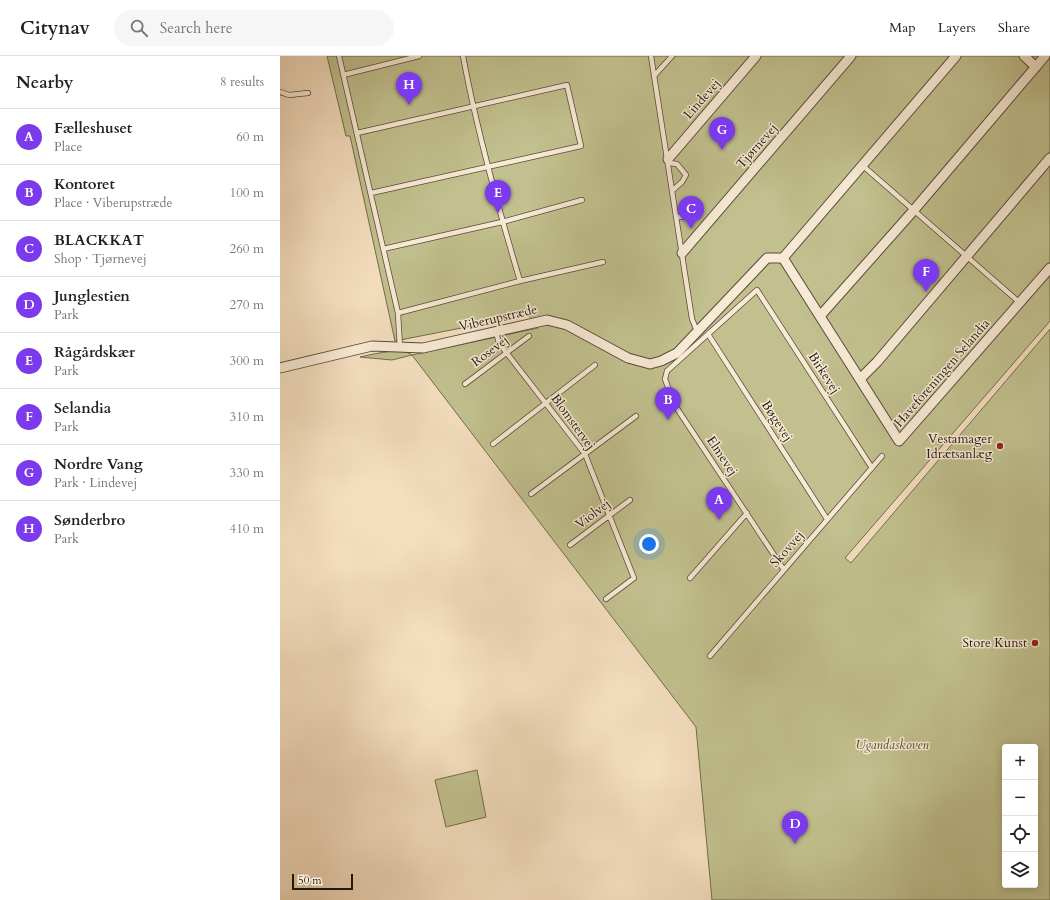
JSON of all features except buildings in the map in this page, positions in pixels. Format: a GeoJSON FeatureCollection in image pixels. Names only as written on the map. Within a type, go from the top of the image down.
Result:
{"type":"FeatureCollection","features":[{"type":"Feature","properties":{"kind":"street","name":"Lindevej"},"geometry":{"type":"LineString","coordinates":[[668,161],[756,56]]}},
{"type":"Feature","properties":{"kind":"street","name":"Tjørnevej"},"geometry":{"type":"LineString","coordinates":[[682,254],[851,56]]}},
{"type":"Feature","properties":{"kind":"street"},"geometry":{"type":"LineString","coordinates":[[783,258],[956,56]]}},
{"type":"Feature","properties":{"kind":"street"},"geometry":{"type":"LineString","coordinates":[[1024,56],[1036,67]]}},
{"type":"Feature","properties":{"kind":"street"},"geometry":{"type":"LineString","coordinates":[[821,315],[914,210],[1045,56]]}},
{"type":"Feature","properties":{"kind":"street"},"geometry":{"type":"LineString","coordinates":[[860,379],[877,362],[1050,158]]}},
{"type":"Feature","properties":{"kind":"street","name":"Viberupstræde"},"geometry":{"type":"LineString","coordinates":[[280,368],[372,346],[423,348],[547,320],[567,325],[628,358],[650,364],[661,361],[677,353],[767,258],[783,258]]}},
{"type":"Feature","properties":{"kind":"street","name":"Haveforeningen Selandia"},"geometry":{"type":"LineString","coordinates":[[783,258],[821,315],[899,441],[1050,268]]}},
{"type":"Feature","properties":{"kind":"lane"},"geometry":{"type":"LineString","coordinates":[[339,56],[398,313],[400,348]]}},
{"type":"Feature","properties":{"kind":"lane"},"geometry":{"type":"LineString","coordinates":[[343,75],[419,56]]}},
{"type":"Feature","properties":{"kind":"lane"},"geometry":{"type":"LineString","coordinates":[[463,56],[472,105],[487,167],[520,281]]}},
{"type":"Feature","properties":{"kind":"lane"},"geometry":{"type":"LineString","coordinates":[[651,56],[692,319],[697,333]]}},
{"type":"Feature","properties":{"kind":"lane"},"geometry":{"type":"LineString","coordinates":[[654,76],[672,56]]}},
{"type":"Feature","properties":{"kind":"lane"},"geometry":{"type":"LineString","coordinates":[[357,133],[472,105],[567,85],[581,146],[371,193]]}},
{"type":"Feature","properties":{"kind":"lane"},"geometry":{"type":"LineString","coordinates":[[280,92],[289,95],[308,93]]}},
{"type":"Feature","properties":{"kind":"lane"},"geometry":{"type":"LineString","coordinates":[[668,161],[677,164],[686,175],[682,182],[673,190]]}},
{"type":"Feature","properties":{"kind":"lane"},"geometry":{"type":"LineString","coordinates":[[862,164],[1019,302]]}},
{"type":"Feature","properties":{"kind":"lane"},"geometry":{"type":"LineString","coordinates":[[383,249],[502,222],[582,200]]}},
{"type":"Feature","properties":{"kind":"lane"},"geometry":{"type":"LineString","coordinates":[[677,217],[690,216]]}},
{"type":"Feature","properties":{"kind":"lane"},"geometry":{"type":"LineString","coordinates":[[398,313],[520,281],[603,262]]}},
{"type":"Feature","properties":{"kind":"lane","name":"Birkevej"},"geometry":{"type":"LineString","coordinates":[[708,334],[756,290],[872,468]]}},
{"type":"Feature","properties":{"kind":"lane","name":"Blomstervej"},"geometry":{"type":"LineString","coordinates":[[496,332],[499,343],[585,454],[634,578],[606,599]]}},
{"type":"Feature","properties":{"kind":"lane"},"geometry":{"type":"LineString","coordinates":[[666,371],[708,334]]}},
{"type":"Feature","properties":{"kind":"lane","name":"Bøgevej"},"geometry":{"type":"LineString","coordinates":[[708,334],[827,519]]}},
{"type":"Feature","properties":{"kind":"lane","name":"Rosevej"},"geometry":{"type":"LineString","coordinates":[[465,384],[529,336]]}},
{"type":"Feature","properties":{"kind":"lane","name":"Elmevej"},"geometry":{"type":"LineString","coordinates":[[661,361],[666,371],[665,379],[674,404],[784,570]]}},
{"type":"Feature","properties":{"kind":"lane"},"geometry":{"type":"LineString","coordinates":[[493,444],[595,365]]}},
{"type":"Feature","properties":{"kind":"lane"},"geometry":{"type":"LineString","coordinates":[[532,494],[636,416]]}},
{"type":"Feature","properties":{"kind":"lane","name":"Skovvej"},"geometry":{"type":"LineString","coordinates":[[710,656],[882,456]]}},
{"type":"Feature","properties":{"kind":"lane","name":"Violvej"},"geometry":{"type":"LineString","coordinates":[[570,545],[630,500]]}},
{"type":"Feature","properties":{"kind":"lane"},"geometry":{"type":"LineString","coordinates":[[690,578],[747,514]]}},
{"type":"Feature","properties":{"kind":"green space","name":"Ugandaskoven"},"geometry":{"type":"Polygon","coordinates":[[[327,56],[1050,56],[1050,321],[845,558],[851,563],[1050,329],[1050,900],[712,900],[696,727],[412,355],[538,328],[528,315],[395,341],[350,136],[346,136],[327,56]]]}},
{"type":"Feature","properties":{"kind":"green space"},"geometry":{"type":"Polygon","coordinates":[[[395,351],[412,355],[392,360],[360,357],[395,351]]]}},
{"type":"Feature","properties":{"kind":"green space"},"geometry":{"type":"Polygon","coordinates":[[[477,770],[486,817],[446,827],[435,780],[477,770]]]}},
{"type":"Feature","properties":{"kind":"place","name":"Sønderbro"},"geometry":{"type":"Point","coordinates":[409,105]}},
{"type":"Feature","properties":{"kind":"place","name":"Nordre Vang"},"geometry":{"type":"Point","coordinates":[722,150]}},
{"type":"Feature","properties":{"kind":"place","name":"Rågårdskær"},"geometry":{"type":"Point","coordinates":[498,213]}},
{"type":"Feature","properties":{"kind":"place","name":"BLACKKAT"},"geometry":{"type":"Point","coordinates":[691,229]}},
{"type":"Feature","properties":{"kind":"place","name":"Selandia"},"geometry":{"type":"Point","coordinates":[926,292]}},
{"type":"Feature","properties":{"kind":"place","name":"Kontoret"},"geometry":{"type":"Point","coordinates":[668,420]}},
{"type":"Feature","properties":{"kind":"place","name":"Vestamager Idrætsanlæg"},"geometry":{"type":"Point","coordinates":[1000,446]}},
{"type":"Feature","properties":{"kind":"place","name":"Fælleshuset"},"geometry":{"type":"Point","coordinates":[719,520]}},
{"type":"Feature","properties":{"kind":"place","name":"Store Kunst"},"geometry":{"type":"Point","coordinates":[1035,643]}},
{"type":"Feature","properties":{"kind":"place","name":"Junglestien"},"geometry":{"type":"Point","coordinates":[795,844]}}]}
